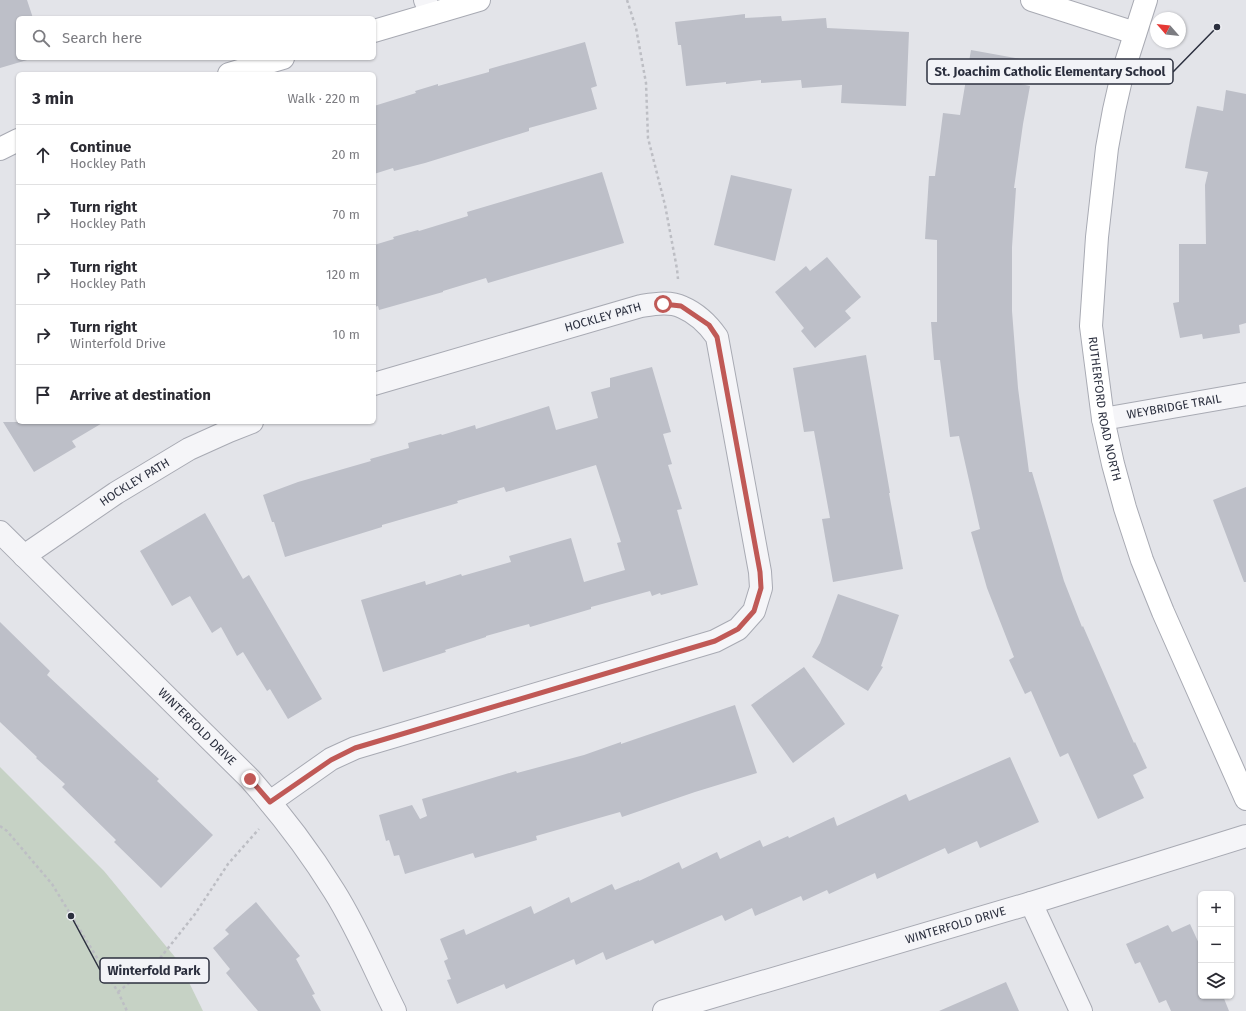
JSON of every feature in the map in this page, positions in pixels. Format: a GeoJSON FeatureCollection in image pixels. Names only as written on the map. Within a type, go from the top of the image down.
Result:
{"type":"FeatureCollection","features":[{"type":"Feature","properties":{"kind":"street"},"geometry":{"type":"LineString","coordinates":[[376,30],[428,7],[479,0]]}},
{"type":"Feature","properties":{"kind":"street"},"geometry":{"type":"LineString","coordinates":[[1032,0],[1136,33]]}},
{"type":"Feature","properties":{"kind":"street","name":"RUTHERFORD ROAD NORTH"},"geometry":{"type":"LineString","coordinates":[[1146,0],[1122,75],[1106,156],[1097,237],[1091,326],[1103,419],[1125,508],[1142,560],[1163,612],[1246,799]]}},
{"type":"Feature","properties":{"kind":"street"},"geometry":{"type":"LineString","coordinates":[[236,72],[276,60]]}},
{"type":"Feature","properties":{"kind":"street"},"geometry":{"type":"LineString","coordinates":[[0,149],[16,141]]}},
{"type":"Feature","properties":{"kind":"street","name":"HOCKLEY PATH"},"geometry":{"type":"LineString","coordinates":[[270,802],[331,760],[355,748],[715,641],[738,629],[754,611],[761,588],[760,572],[717,337],[709,325],[681,306],[663,304],[641,306],[376,383]]}},
{"type":"Feature","properties":{"kind":"street","name":"WEYBRIDGE TRAIL"},"geometry":{"type":"LineString","coordinates":[[1103,419],[1246,394]]}},
{"type":"Feature","properties":{"kind":"street","name":"HOCKLEY PATH"},"geometry":{"type":"LineString","coordinates":[[24,556],[116,493],[189,449],[229,430],[246,424]]}},
{"type":"Feature","properties":{"kind":"street","name":"WINTERFOLD DRIVE"},"geometry":{"type":"LineString","coordinates":[[0,532],[250,779],[270,802],[291,829],[334,891],[364,944],[395,1011]]}},
{"type":"Feature","properties":{"kind":"street","name":"WINTERFOLD DRIVE"},"geometry":{"type":"LineString","coordinates":[[664,1011],[1031,903],[1246,836]]}},
{"type":"Feature","properties":{"kind":"street"},"geometry":{"type":"LineString","coordinates":[[1031,903],[1081,1011]]}},
{"type":"Feature","properties":{"kind":"path"},"geometry":{"type":"LineString","coordinates":[[628,0],[636,28],[646,83],[648,138],[665,205],[677,269],[678,284]]}},
{"type":"Feature","properties":{"kind":"path"},"geometry":{"type":"LineString","coordinates":[[118,992],[161,957],[195,914],[228,864],[263,825]]}},
{"type":"Feature","properties":{"kind":"path"},"geometry":{"type":"LineString","coordinates":[[0,826],[7,831],[52,884],[118,992],[127,1011]]}},
{"type":"Feature","properties":{"kind":"green space"},"geometry":{"type":"Polygon","coordinates":[[[0,767],[104,871],[179,962],[203,1011],[0,1011],[0,767]]]}},
{"type":"Feature","properties":{"kind":"building"},"geometry":{"type":"Polygon","coordinates":[[[0,0],[27,0],[32,16],[16,16],[16,60],[27,60],[0,68],[0,0]]]}},
{"type":"Feature","properties":{"kind":"building"},"geometry":{"type":"Polygon","coordinates":[[[745,14],[745,18],[781,16],[782,21],[826,18],[827,28],[909,32],[906,106],[841,103],[842,85],[802,88],[801,80],[761,83],[761,80],[686,86],[681,45],[678,45],[675,22],[745,14]]]}},
{"type":"Feature","properties":{"kind":"building"},"geometry":{"type":"Polygon","coordinates":[[[585,42],[597,86],[591,88],[597,109],[529,128],[529,131],[425,163],[394,171],[393,168],[376,173],[376,105],[416,93],[415,91],[438,84],[438,86],[489,72],[489,69],[585,42]]]}},
{"type":"Feature","properties":{"kind":"building"},"geometry":{"type":"Polygon","coordinates":[[[971,50],[1021,59],[1016,83],[1030,86],[1014,188],[1016,188],[1012,247],[1012,311],[1018,388],[1029,472],[1032,472],[1064,581],[1082,627],[1083,626],[1134,743],[1135,742],[1147,768],[1133,775],[1144,798],[1098,819],[1068,753],[1060,757],[1031,691],[1025,694],[1009,660],[1014,657],[987,588],[971,532],[980,529],[959,436],[950,437],[940,360],[934,360],[931,322],[937,322],[937,240],[925,239],[929,176],[935,176],[943,113],[960,115],[971,50]]]}},
{"type":"Feature","properties":{"kind":"building"},"geometry":{"type":"Polygon","coordinates":[[[1226,90],[1246,94],[1246,323],[1239,325],[1240,333],[1203,339],[1202,334],[1180,338],[1173,303],[1179,302],[1179,244],[1206,244],[1205,185],[1208,172],[1185,168],[1190,140],[1197,106],[1223,111],[1226,90]]]}},
{"type":"Feature","properties":{"kind":"building"},"geometry":{"type":"Polygon","coordinates":[[[602,172],[624,243],[488,283],[486,278],[379,310],[378,306],[376,306],[376,244],[394,239],[393,237],[419,231],[468,216],[467,212],[602,172]]]}},
{"type":"Feature","properties":{"kind":"building"},"geometry":{"type":"Polygon","coordinates":[[[731,175],[792,189],[775,261],[714,245],[731,175]]]}},
{"type":"Feature","properties":{"kind":"building"},"geometry":{"type":"Polygon","coordinates":[[[827,257],[861,297],[845,311],[851,318],[815,348],[801,331],[804,328],[775,292],[806,266],[810,271],[827,257]]]}},
{"type":"Feature","properties":{"kind":"building"},"geometry":{"type":"Polygon","coordinates":[[[866,355],[903,569],[833,582],[822,519],[830,518],[814,431],[804,432],[793,368],[866,355]]]}},
{"type":"Feature","properties":{"kind":"building"},"geometry":{"type":"Polygon","coordinates":[[[652,367],[671,432],[663,434],[672,464],[668,465],[682,509],[677,510],[698,585],[661,595],[660,593],[652,596],[650,591],[591,607],[591,609],[530,627],[529,624],[486,636],[445,650],[446,652],[383,672],[361,600],[425,581],[426,585],[461,574],[462,576],[511,562],[509,556],[571,538],[584,582],[625,570],[617,543],[621,542],[596,465],[506,492],[504,487],[457,501],[458,503],[382,525],[382,527],[285,557],[274,522],[272,522],[263,495],[298,482],[371,461],[370,459],[409,448],[408,443],[475,425],[476,429],[549,406],[556,430],[598,418],[591,392],[610,387],[610,378],[652,367]]]}},
{"type":"Feature","properties":{"kind":"building"},"geometry":{"type":"Polygon","coordinates":[[[3,422],[16,422],[16,424],[101,424],[72,441],[76,447],[34,472],[3,422]]]}},
{"type":"Feature","properties":{"kind":"building"},"geometry":{"type":"Polygon","coordinates":[[[1246,487],[1246,582],[1244,582],[1213,500],[1246,487]]]}},
{"type":"Feature","properties":{"kind":"building"},"geometry":{"type":"Polygon","coordinates":[[[205,513],[243,579],[249,575],[322,699],[288,719],[270,689],[267,691],[243,652],[237,656],[221,627],[212,633],[190,596],[172,606],[140,551],[205,513]]]}},
{"type":"Feature","properties":{"kind":"building"},"geometry":{"type":"Polygon","coordinates":[[[838,594],[899,615],[881,666],[883,667],[868,691],[812,657],[820,643],[838,594]]]}},
{"type":"Feature","properties":{"kind":"building"},"geometry":{"type":"Polygon","coordinates":[[[0,622],[50,671],[47,675],[159,779],[157,781],[213,835],[161,888],[114,842],[116,840],[62,787],[65,784],[36,758],[37,757],[0,722],[0,622]]]}},
{"type":"Feature","properties":{"kind":"building"},"geometry":{"type":"Polygon","coordinates":[[[804,667],[845,724],[793,763],[751,705],[804,667]]]}},
{"type":"Feature","properties":{"kind":"building"},"geometry":{"type":"Polygon","coordinates":[[[735,705],[757,773],[622,817],[620,812],[536,836],[537,840],[475,858],[473,853],[405,874],[399,855],[394,856],[389,840],[386,841],[379,815],[412,805],[420,819],[427,816],[422,799],[516,771],[517,773],[584,755],[621,742],[621,744],[735,705]]]}},
{"type":"Feature","properties":{"kind":"building"},"geometry":{"type":"Polygon","coordinates":[[[1010,757],[1039,822],[980,848],[977,841],[948,854],[945,848],[877,879],[875,873],[829,894],[827,890],[803,901],[801,896],[755,916],[752,908],[725,921],[722,915],[655,944],[653,940],[606,960],[603,952],[576,965],[574,959],[506,989],[504,984],[457,1004],[447,980],[451,979],[444,961],[448,959],[440,939],[464,929],[466,935],[531,906],[534,914],[569,897],[571,903],[612,884],[615,890],[639,881],[679,862],[682,869],[717,852],[720,859],[760,840],[763,847],[788,836],[789,838],[834,817],[837,826],[906,794],[909,801],[1010,757]]]}},
{"type":"Feature","properties":{"kind":"building"},"geometry":{"type":"Polygon","coordinates":[[[256,902],[300,956],[296,959],[315,994],[312,995],[321,1011],[258,1011],[226,973],[230,969],[213,948],[229,934],[225,930],[256,902]]]}},
{"type":"Feature","properties":{"kind":"building"},"geometry":{"type":"Polygon","coordinates":[[[1190,924],[1198,941],[1198,999],[1224,999],[1229,1011],[1171,1011],[1166,1000],[1159,1003],[1140,962],[1135,964],[1126,944],[1168,925],[1172,932],[1190,924]]]}},
{"type":"Feature","properties":{"kind":"building"},"geometry":{"type":"Polygon","coordinates":[[[1006,982],[1019,1011],[939,1011],[1006,982]]]}},
{"type":"Feature","properties":{"kind":"place","name":"St. Joachim Catholic Elementary School"},"geometry":{"type":"Point","coordinates":[1217,27]}},
{"type":"Feature","properties":{"kind":"place","name":"Winterfold Park"},"geometry":{"type":"Point","coordinates":[71,916]}},
{"type":"Feature","properties":{"kind":"route"},"geometry":{"type":"LineString","coordinates":[[250,779],[270,802],[331,760],[355,748],[715,641],[738,629],[754,611],[761,588],[760,572],[717,337],[709,325],[681,306],[663,304]]}}]}
